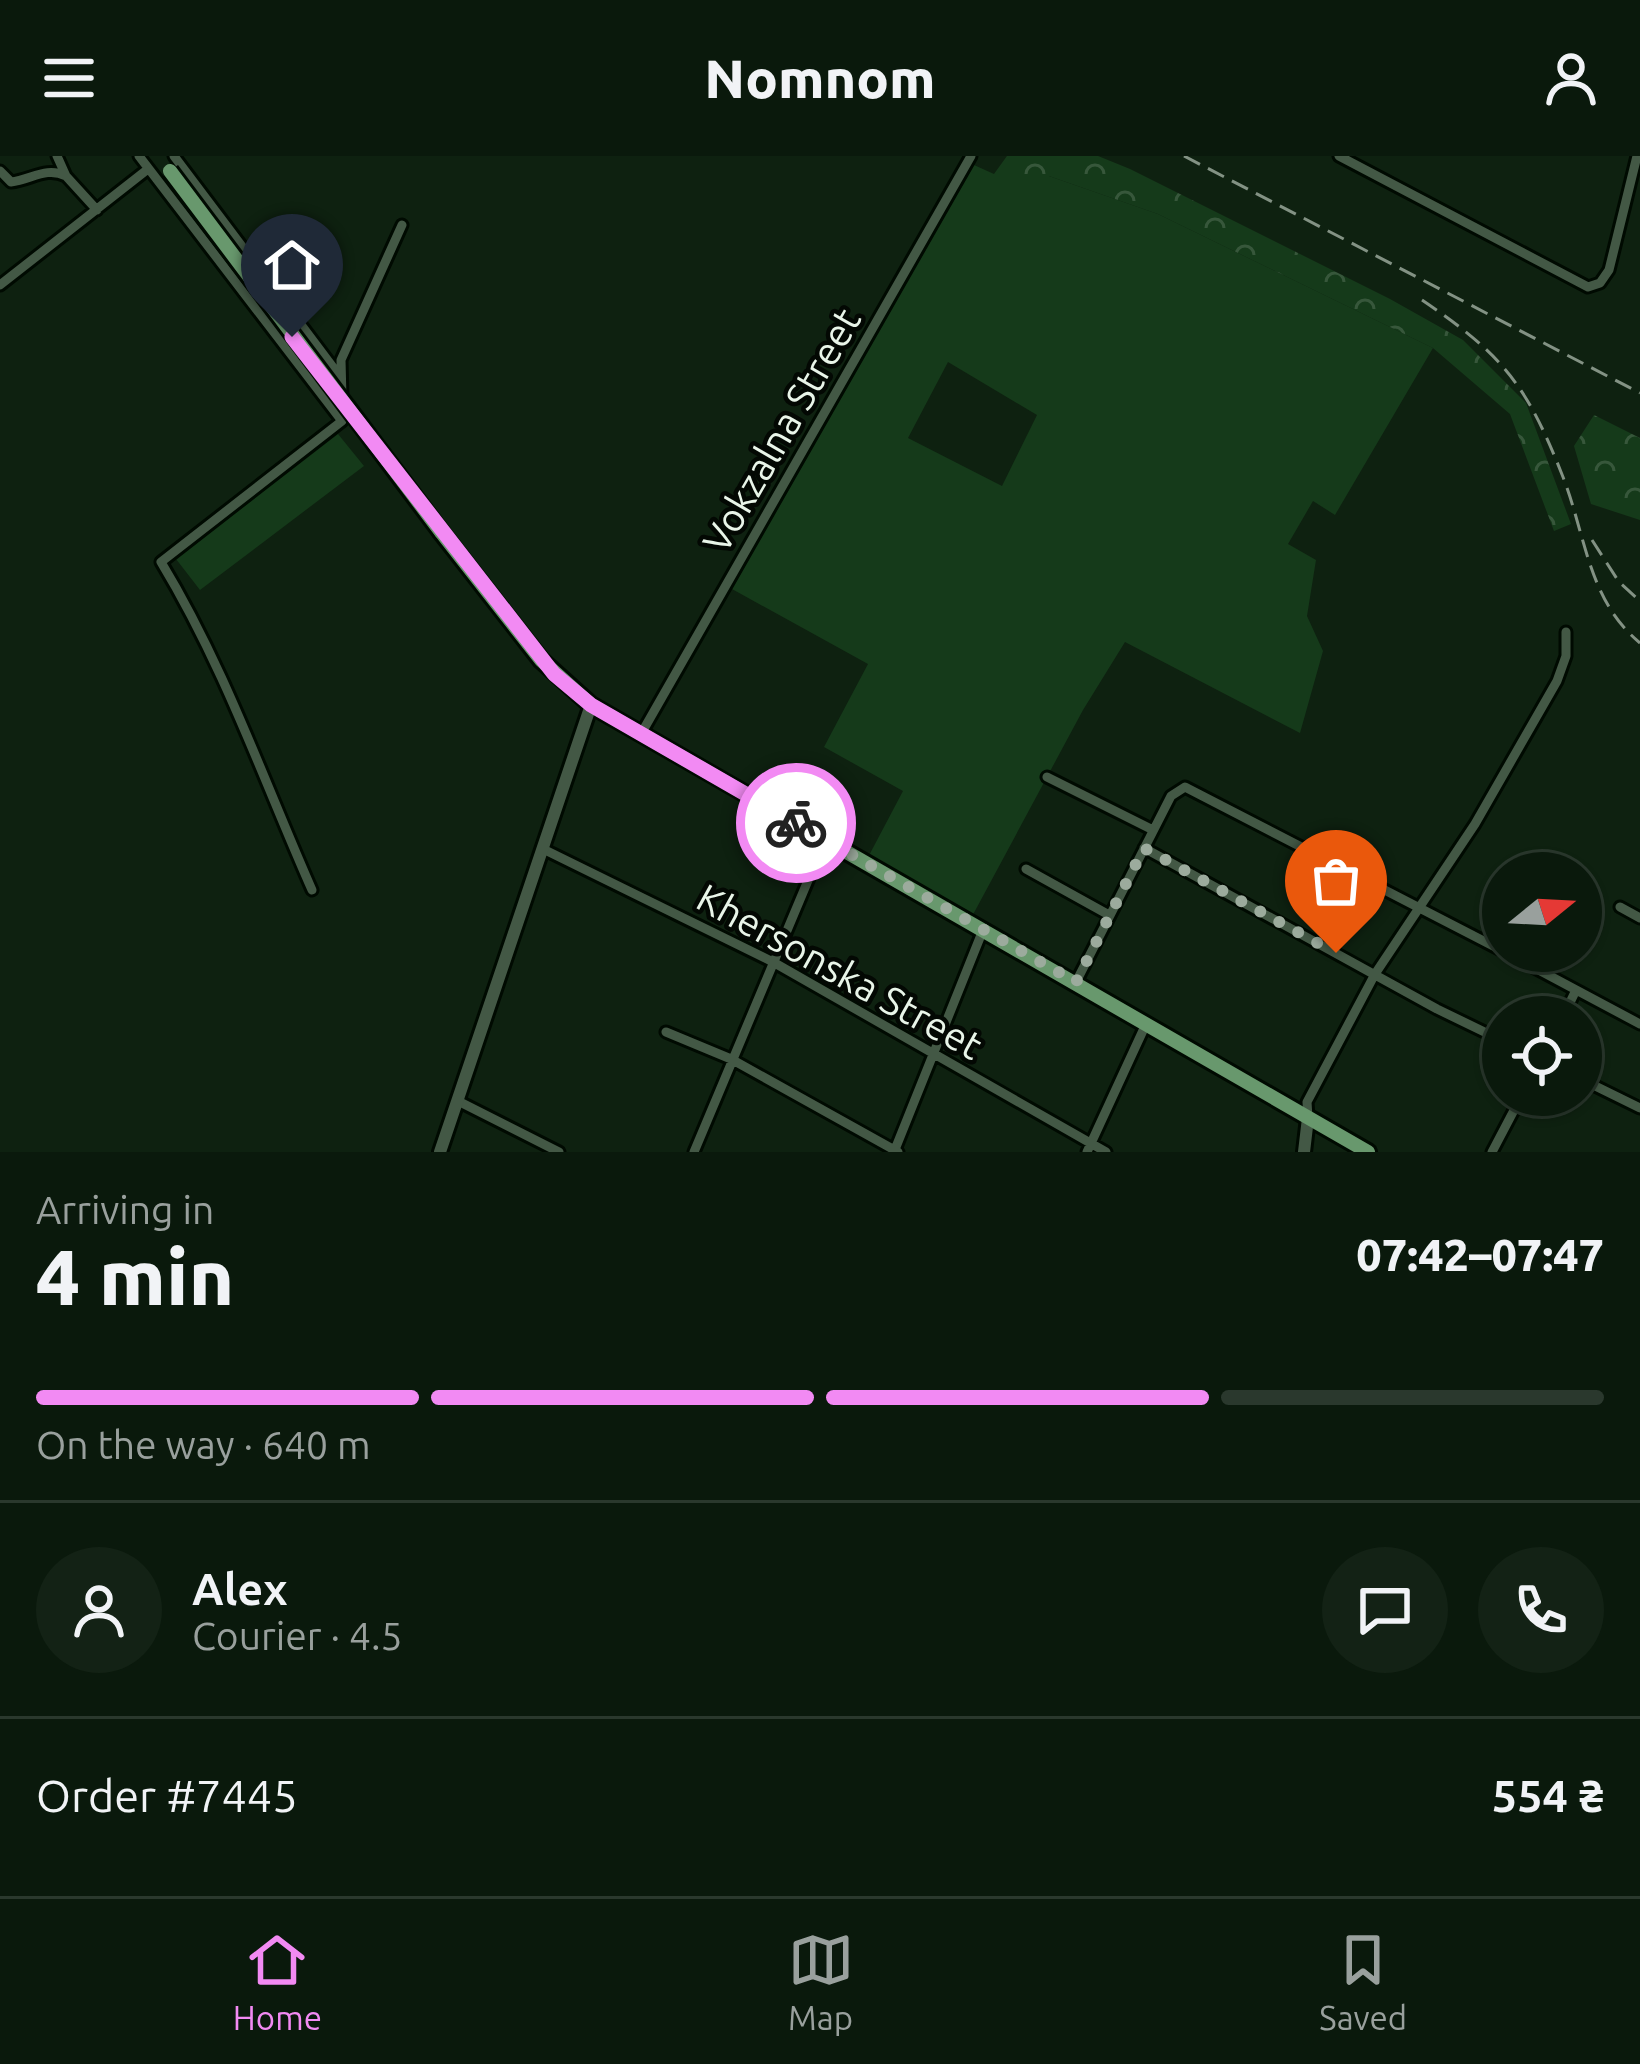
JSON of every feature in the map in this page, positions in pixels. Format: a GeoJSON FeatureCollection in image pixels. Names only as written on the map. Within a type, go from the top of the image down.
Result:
{"type":"FeatureCollection","features":[{"type":"Feature","properties":{"kind":"main road"},"geometry":{"type":"LineString","coordinates":[[159,156],[172,164],[541,660],[591,705],[1368,1152]]}},
{"type":"Feature","properties":{"kind":"main road"},"geometry":{"type":"LineString","coordinates":[[440,1152],[591,705]]}},
{"type":"Feature","properties":{"kind":"main road"},"geometry":{"type":"LineString","coordinates":[[1304,1152],[1307,1118]]}},
{"type":"Feature","properties":{"kind":"street"},"geometry":{"type":"LineString","coordinates":[[56,156],[66,176],[97,210]]}},
{"type":"Feature","properties":{"kind":"street"},"geometry":{"type":"LineString","coordinates":[[139,156],[342,422]]}},
{"type":"Feature","properties":{"kind":"street","name":"Vokzalna Street"},"geometry":{"type":"LineString","coordinates":[[641,734],[971,156]]}},
{"type":"Feature","properties":{"kind":"street"},"geometry":{"type":"LineString","coordinates":[[1339,156],[1574,283],[1594,286],[1610,267],[1637,156]]}},
{"type":"Feature","properties":{"kind":"street"},"geometry":{"type":"LineString","coordinates":[[172,164],[236,239],[341,378]]}},
{"type":"Feature","properties":{"kind":"street"},"geometry":{"type":"LineString","coordinates":[[0,285],[148,169]]}},
{"type":"Feature","properties":{"kind":"street"},"geometry":{"type":"LineString","coordinates":[[0,171],[11,182],[38,174],[66,176]]}},
{"type":"Feature","properties":{"kind":"street"},"geometry":{"type":"LineString","coordinates":[[342,422],[341,360],[402,225]]}},
{"type":"Feature","properties":{"kind":"street"},"geometry":{"type":"LineString","coordinates":[[217,254],[236,239]]}},
{"type":"Feature","properties":{"kind":"street"},"geometry":{"type":"LineString","coordinates":[[312,890],[260,757],[190,611],[161,562],[342,422]]}},
{"type":"Feature","properties":{"kind":"street"},"geometry":{"type":"LineString","coordinates":[[1307,1118],[1306,1102],[1375,974],[1474,824],[1557,680],[1566,656],[1566,632]]}},
{"type":"Feature","properties":{"kind":"street"},"geometry":{"type":"LineString","coordinates":[[1047,777],[1153,830]]}},
{"type":"Feature","properties":{"kind":"street"},"geometry":{"type":"LineString","coordinates":[[1076,982],[1179,788],[1191,788],[1482,940]]}},
{"type":"Feature","properties":{"kind":"street"},"geometry":{"type":"LineString","coordinates":[[694,1152],[825,840]]}},
{"type":"Feature","properties":{"kind":"street"},"geometry":{"type":"LineString","coordinates":[[1144,848],[1482,1030]]}},
{"type":"Feature","properties":{"kind":"street","name":"Khersonska Street"},"geometry":{"type":"LineString","coordinates":[[543,849],[773,962],[1088,1148],[1106,1152]]}},
{"type":"Feature","properties":{"kind":"street"},"geometry":{"type":"LineString","coordinates":[[1026,869],[1109,915]]}},
{"type":"Feature","properties":{"kind":"street"},"geometry":{"type":"LineString","coordinates":[[1620,907],[1640,918]]}},
{"type":"Feature","properties":{"kind":"street"},"geometry":{"type":"LineString","coordinates":[[667,1032],[731,1059],[896,1151],[983,930]]}},
{"type":"Feature","properties":{"kind":"street"},"geometry":{"type":"LineString","coordinates":[[1542,972],[1640,1024]]}},
{"type":"Feature","properties":{"kind":"street"},"geometry":{"type":"LineString","coordinates":[[1573,996],[1576,990]]}},
{"type":"Feature","properties":{"kind":"street"},"geometry":{"type":"LineString","coordinates":[[1088,1148],[1146,1024]]}},
{"type":"Feature","properties":{"kind":"street"},"geometry":{"type":"LineString","coordinates":[[1602,1089],[1640,1108]]}},
{"type":"Feature","properties":{"kind":"street"},"geometry":{"type":"LineString","coordinates":[[458,1101],[559,1152]]}},
{"type":"Feature","properties":{"kind":"street"},"geometry":{"type":"LineString","coordinates":[[1492,1152],[1511,1116]]}},
{"type":"Feature","properties":{"kind":"green space"},"geometry":{"type":"Polygon","coordinates":[[[1007,156],[1098,156],[1390,299],[1463,340],[1526,403],[1571,524],[1554,531],[1510,414],[1433,348],[1158,214],[1049,176],[1031,190],[994,174],[1007,156]]]}},
{"type":"Feature","properties":{"kind":"green space"},"geometry":{"type":"Polygon","coordinates":[[[974,165],[994,174],[1049,176],[1158,214],[1433,348],[1335,515],[1313,501],[1288,544],[1316,560],[1307,616],[1323,651],[1300,733],[1125,642],[969,922],[865,863],[903,791],[824,747],[868,664],[732,589],[974,165]],[[948,362],[908,438],[1002,486],[1037,415],[948,362]]]}},
{"type":"Feature","properties":{"kind":"green space"},"geometry":{"type":"Polygon","coordinates":[[[1594,415],[1640,438],[1640,520],[1591,504],[1574,446],[1594,415]]]}},
{"type":"Feature","properties":{"kind":"green space"},"geometry":{"type":"Polygon","coordinates":[[[338,434],[364,466],[200,590],[176,559],[338,434]]]}},
{"type":"Feature","properties":{"kind":"railway"},"geometry":{"type":"LineString","coordinates":[[1184,156],[1640,393]]}},
{"type":"Feature","properties":{"kind":"railway"},"geometry":{"type":"LineString","coordinates":[[1422,300],[1493,356],[1524,395],[1563,477],[1599,587],[1609,607],[1640,643]]}},
{"type":"Feature","properties":{"kind":"railway"},"geometry":{"type":"LineString","coordinates":[[1592,540],[1619,582],[1640,601]]}},
{"type":"Feature","properties":{"kind":"way so far"},"geometry":{"type":"LineString","coordinates":[[796,823],[1076,982],[1144,848],[1336,953]]}},
{"type":"Feature","properties":{"kind":"route"},"geometry":{"type":"LineString","coordinates":[[292,337],[554,674],[591,705],[796,823]]}}]}
